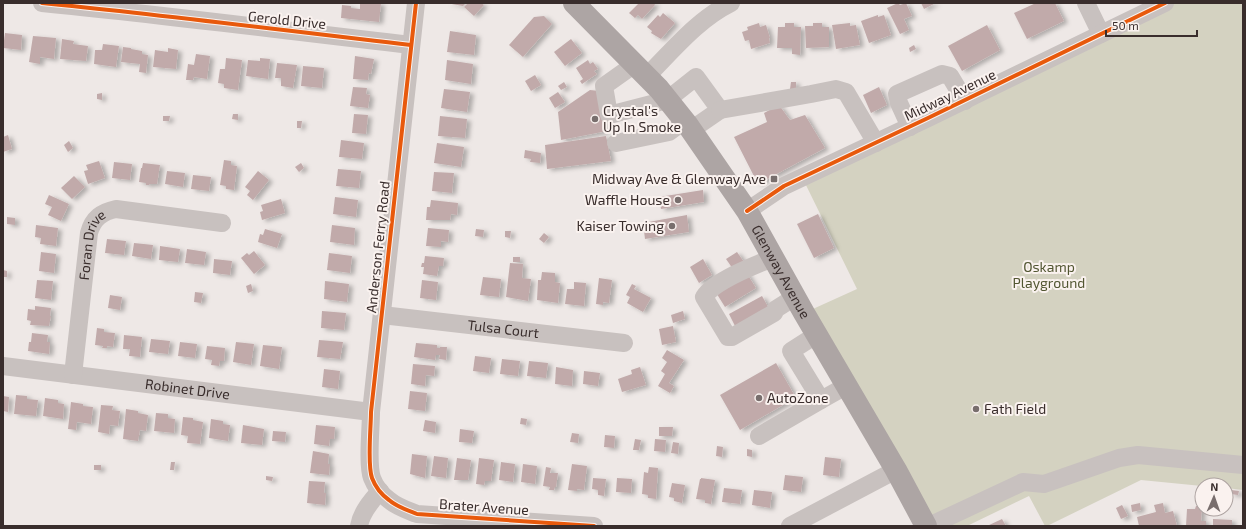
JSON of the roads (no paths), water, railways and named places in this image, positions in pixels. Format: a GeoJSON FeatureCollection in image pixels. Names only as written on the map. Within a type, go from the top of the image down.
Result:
{"type":"FeatureCollection","features":[{"type":"Feature","properties":{"kind":"main road","name":"Glenway Avenue"},"geometry":{"type":"LineString","coordinates":[[574,3],[641,70],[688,125],[747,211],[816,335],[896,470],[927,526]]}},
{"type":"Feature","properties":{"kind":"street","name":"Gerold Drive"},"geometry":{"type":"LineString","coordinates":[[42,3],[133,8],[190,20],[411,45]]}},
{"type":"Feature","properties":{"kind":"street","name":"Anderson Ferry Road"},"geometry":{"type":"LineString","coordinates":[[380,491],[372,478],[370,456],[371,412],[416,3]]}},
{"type":"Feature","properties":{"kind":"street"},"geometry":{"type":"LineString","coordinates":[[720,110],[696,77],[667,100],[609,115],[604,86],[641,70],[716,10],[731,3]]}},
{"type":"Feature","properties":{"kind":"street"},"geometry":{"type":"LineString","coordinates":[[1086,3],[1101,34]]}},
{"type":"Feature","properties":{"kind":"street","name":"Midway Avenue"},"geometry":{"type":"LineString","coordinates":[[747,211],[784,186],[965,101],[1101,34],[1137,9],[1165,3]]}},
{"type":"Feature","properties":{"kind":"street"},"geometry":{"type":"LineString","coordinates":[[910,127],[899,103],[897,94],[942,74],[950,76],[965,101]]}},
{"type":"Feature","properties":{"kind":"street"},"geometry":{"type":"LineString","coordinates":[[616,143],[669,132],[720,110],[836,89],[846,92],[876,143]]}},
{"type":"Feature","properties":{"kind":"street","name":"Foran Drive"},"geometry":{"type":"LineString","coordinates":[[73,375],[89,233],[91,225],[96,219],[108,210],[116,209],[222,223]]}},
{"type":"Feature","properties":{"kind":"street"},"geometry":{"type":"LineString","coordinates":[[773,258],[727,279],[708,291],[704,297],[728,337],[732,337],[774,313],[776,309],[795,297]]}},
{"type":"Feature","properties":{"kind":"street","name":"Tulsa Court"},"geometry":{"type":"LineString","coordinates":[[382,315],[624,343]]}},
{"type":"Feature","properties":{"kind":"street"},"geometry":{"type":"LineString","coordinates":[[816,335],[790,350],[821,400]]}},
{"type":"Feature","properties":{"kind":"street","name":"Robinet Drive"},"geometry":{"type":"LineString","coordinates":[[3,366],[371,412]]}},
{"type":"Feature","properties":{"kind":"street"},"geometry":{"type":"LineString","coordinates":[[759,436],[846,386]]}},
{"type":"Feature","properties":{"kind":"street"},"geometry":{"type":"LineString","coordinates":[[927,526],[1023,482],[1044,484],[1119,458],[1138,455],[1243,465]]}},
{"type":"Feature","properties":{"kind":"street"},"geometry":{"type":"LineString","coordinates":[[793,525],[896,470]]}},
{"type":"Feature","properties":{"kind":"street"},"geometry":{"type":"LineString","coordinates":[[360,526],[360,522],[369,504],[380,491]]}},
{"type":"Feature","properties":{"kind":"street","name":"Brater Avenue"},"geometry":{"type":"LineString","coordinates":[[380,491],[389,501],[417,514],[594,526]]}},
{"type":"Feature","properties":{"kind":"place","name":"Crystal's Up In Smoke"},"geometry":{"type":"Point","coordinates":[595,119]}},
{"type":"Feature","properties":{"kind":"place","name":"Midway Ave & Glenway Ave"},"geometry":{"type":"Point","coordinates":[774,179]}},
{"type":"Feature","properties":{"kind":"place","name":"Waffle House"},"geometry":{"type":"Point","coordinates":[678,200]}},
{"type":"Feature","properties":{"kind":"place","name":"Kaiser Towing"},"geometry":{"type":"Point","coordinates":[672,226]}},
{"type":"Feature","properties":{"kind":"place","name":"AutoZone"},"geometry":{"type":"Point","coordinates":[759,398]}},
{"type":"Feature","properties":{"kind":"place","name":"Fath Field"},"geometry":{"type":"Point","coordinates":[976,409]}},
{"type":"Feature","properties":{"kind":"park label","name":"Oskamp Playground"},"geometry":{"type":"Point","coordinates":[1049,276]}}]}
